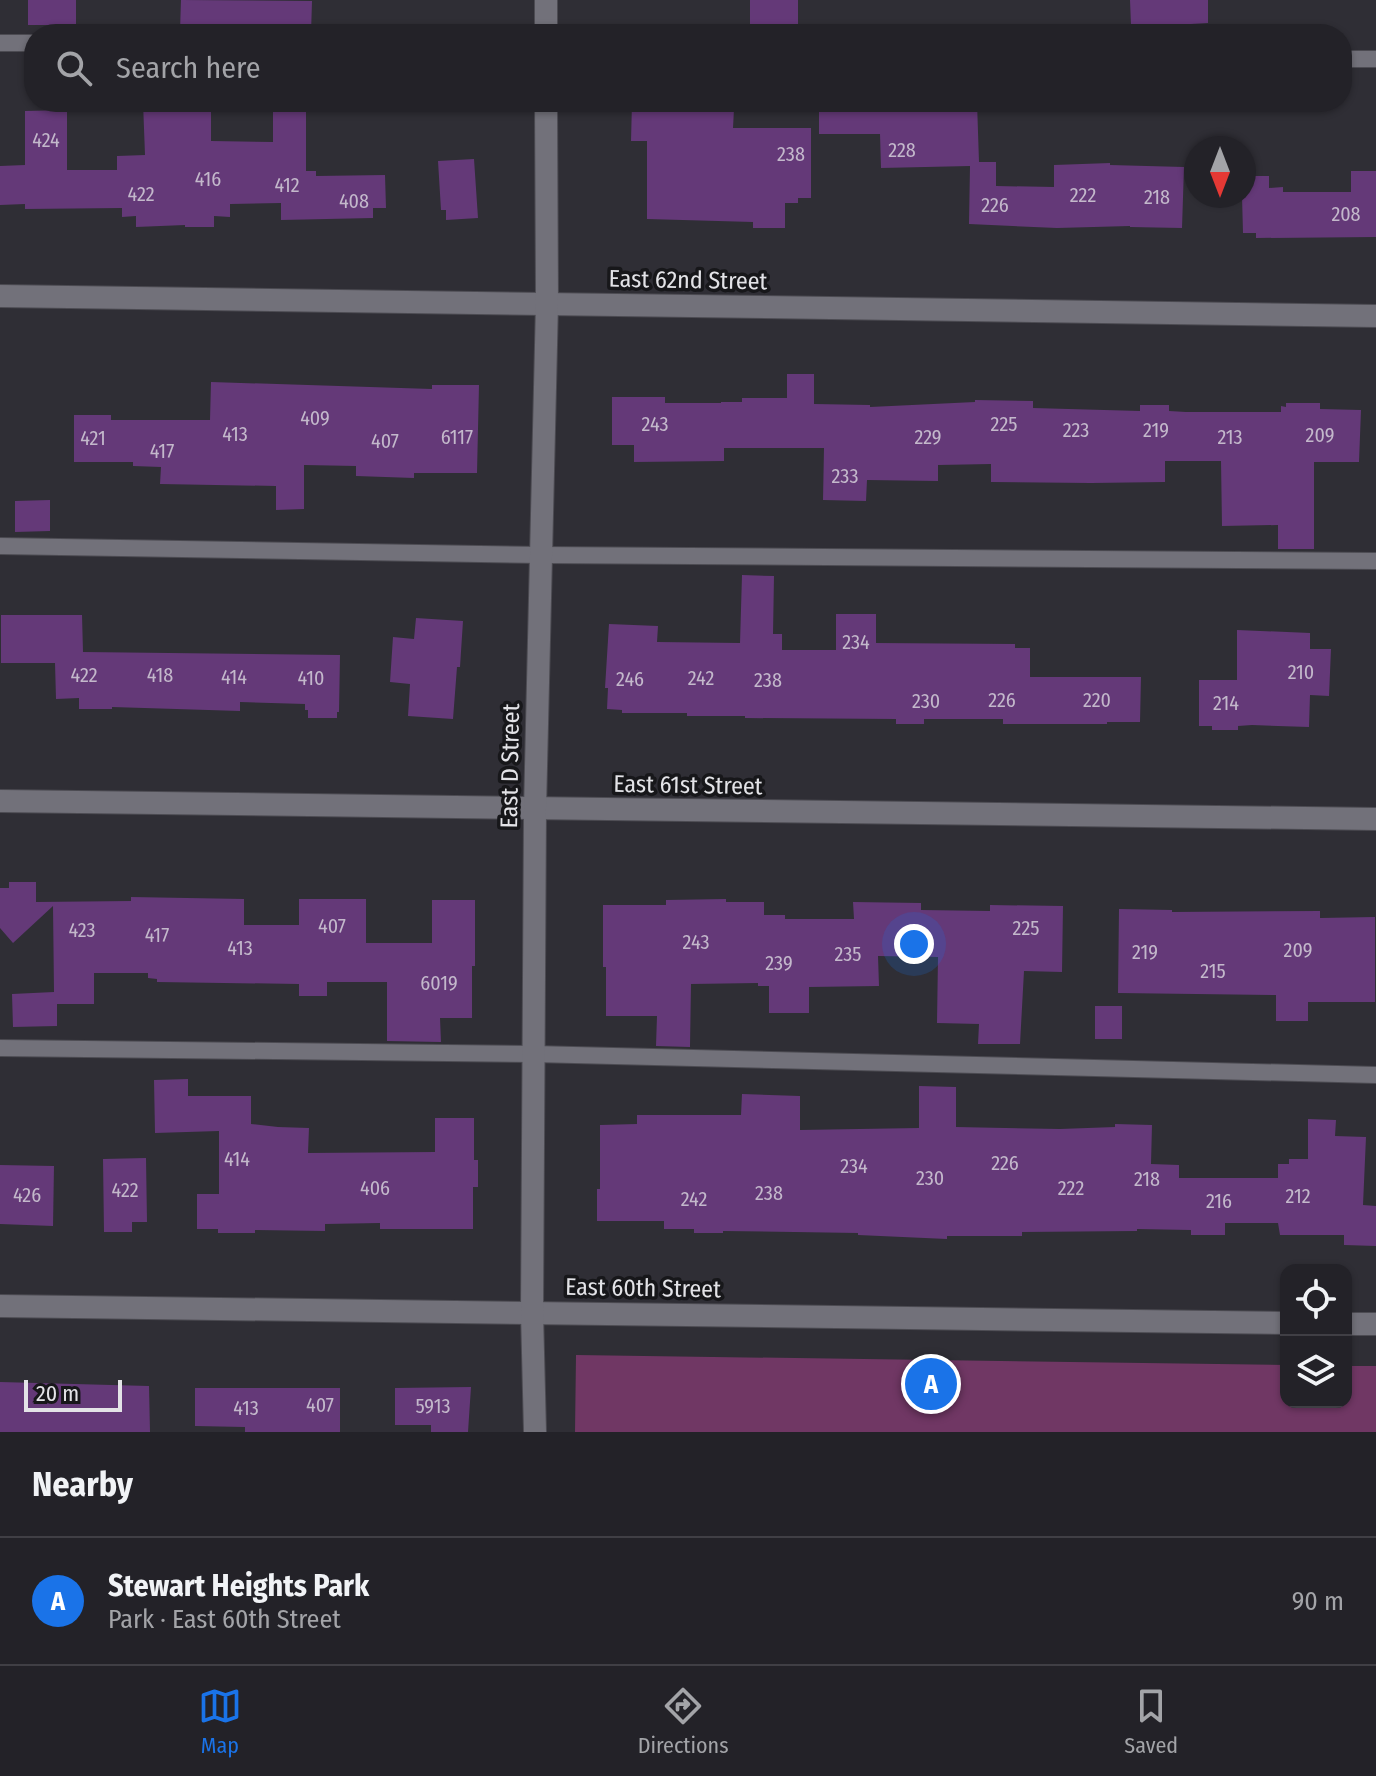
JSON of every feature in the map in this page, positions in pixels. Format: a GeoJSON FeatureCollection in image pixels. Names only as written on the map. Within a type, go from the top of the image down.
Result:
{"type":"FeatureCollection","features":[{"type":"Feature","properties":{"kind":"street"},"geometry":{"type":"LineString","coordinates":[[546,0],[546,24]]}},
{"type":"Feature","properties":{"kind":"street","name":"East D Street"},"geometry":{"type":"LineString","coordinates":[[535,1432],[532,1313],[535,809],[547,303],[546,112]]}},
{"type":"Feature","properties":{"kind":"street","name":"East 62nd Street"},"geometry":{"type":"LineString","coordinates":[[0,296],[1376,316]]}},
{"type":"Feature","properties":{"kind":"street","name":"East 61st Street"},"geometry":{"type":"LineString","coordinates":[[0,801],[1376,819]]}},
{"type":"Feature","properties":{"kind":"street","name":"East 60th Street"},"geometry":{"type":"LineString","coordinates":[[0,1306],[1280,1323]]}},
{"type":"Feature","properties":{"kind":"street"},"geometry":{"type":"LineString","coordinates":[[1352,1324],[1376,1324]]}},
{"type":"Feature","properties":{"kind":"lane"},"geometry":{"type":"LineString","coordinates":[[0,43],[24,43]]}},
{"type":"Feature","properties":{"kind":"lane"},"geometry":{"type":"LineString","coordinates":[[1352,59],[1376,59]]}},
{"type":"Feature","properties":{"kind":"lane"},"geometry":{"type":"LineString","coordinates":[[0,546],[541,555],[1376,561]]}},
{"type":"Feature","properties":{"kind":"lane"},"geometry":{"type":"LineString","coordinates":[[0,1048],[534,1054],[1376,1075]]}},
{"type":"Feature","properties":{"kind":"shaded area"},"geometry":{"type":"Polygon","coordinates":[[[576,1355],[1280,1365],[1280,1408],[1352,1408],[1352,1366],[1376,1366],[1376,1432],[575,1432],[576,1355]]]}},
{"type":"Feature","properties":{"kind":"building"},"geometry":{"type":"Polygon","coordinates":[[[28,0],[76,0],[76,24],[28,24],[28,0]]]}},
{"type":"Feature","properties":{"kind":"building"},"geometry":{"type":"Polygon","coordinates":[[[181,0],[312,1],[311,24],[180,24],[181,0]]]}},
{"type":"Feature","properties":{"kind":"building"},"geometry":{"type":"Polygon","coordinates":[[[750,0],[798,0],[798,24],[750,24],[750,0]]]}},
{"type":"Feature","properties":{"kind":"building"},"geometry":{"type":"Polygon","coordinates":[[[1130,0],[1208,0],[1208,23],[1131,24],[1130,0]]]}},
{"type":"Feature","properties":{"kind":"building"},"geometry":{"type":"Polygon","coordinates":[[[25,112],[67,112],[67,170],[117,170],[117,156],[145,155],[143,112],[211,112],[211,141],[273,142],[273,112],[306,112],[306,171],[316,171],[316,176],[385,175],[386,208],[373,208],[373,218],[281,220],[281,203],[230,204],[230,217],[214,216],[214,227],[136,227],[136,216],[122,217],[122,208],[25,209],[25,204],[0,205],[0,166],[25,165],[25,112]]]}},
{"type":"Feature","properties":{"kind":"building"},"geometry":{"type":"Polygon","coordinates":[[[632,112],[734,112],[733,128],[811,128],[811,198],[798,198],[798,203],[785,203],[785,228],[753,228],[753,222],[647,219],[647,141],[631,141],[632,112]]]}},
{"type":"Feature","properties":{"kind":"building"},"geometry":{"type":"Polygon","coordinates":[[[819,112],[977,112],[979,162],[996,162],[996,186],[1054,187],[1054,165],[1110,163],[1184,167],[1182,228],[969,224],[970,166],[881,168],[880,134],[819,134],[819,112]]]}},
{"type":"Feature","properties":{"kind":"building"},"geometry":{"type":"Polygon","coordinates":[[[474,159],[478,218],[446,220],[446,210],[441,210],[438,161],[474,159]]]}},
{"type":"Feature","properties":{"kind":"building"},"geometry":{"type":"Polygon","coordinates":[[[1351,171],[1376,171],[1376,237],[1256,238],[1256,233],[1243,233],[1242,208],[1256,208],[1256,176],[1269,176],[1269,188],[1283,187],[1283,192],[1351,192],[1351,171]]]}},
{"type":"Feature","properties":{"kind":"building"},"geometry":{"type":"Polygon","coordinates":[[[787,374],[814,374],[814,404],[870,407],[975,400],[1033,401],[1033,408],[1140,411],[1140,405],[1169,405],[1169,411],[1281,412],[1281,406],[1286,407],[1286,403],[1320,403],[1320,409],[1361,410],[1359,462],[1314,462],[1314,549],[1278,549],[1278,525],[1222,526],[1221,461],[1165,461],[1165,482],[991,482],[991,464],[938,465],[938,481],[867,480],[866,501],[823,500],[824,448],[724,448],[724,461],[634,462],[634,445],[612,445],[612,397],[665,397],[665,403],[787,398],[787,374]]]}},
{"type":"Feature","properties":{"kind":"building"},"geometry":{"type":"Polygon","coordinates":[[[211,382],[432,389],[432,385],[479,385],[477,473],[414,473],[414,478],[356,476],[356,466],[304,465],[304,509],[276,510],[276,486],[160,484],[161,467],[133,466],[133,462],[74,462],[74,415],[111,415],[111,420],[210,420],[211,382]]]}},
{"type":"Feature","properties":{"kind":"building"},"geometry":{"type":"Polygon","coordinates":[[[50,500],[50,531],[15,532],[15,501],[50,500]]]}},
{"type":"Feature","properties":{"kind":"building"},"geometry":{"type":"Polygon","coordinates":[[[742,575],[774,576],[773,634],[782,634],[782,650],[836,650],[836,614],[876,614],[876,643],[1015,644],[1015,648],[1030,648],[1030,677],[1141,677],[1140,722],[1003,724],[1003,719],[924,719],[924,724],[896,724],[896,719],[687,716],[687,713],[622,713],[622,710],[607,709],[608,688],[605,688],[609,624],[658,626],[657,642],[740,643],[742,575]]]}},
{"type":"Feature","properties":{"kind":"building"},"geometry":{"type":"Polygon","coordinates":[[[1,615],[82,615],[83,652],[340,655],[339,712],[337,718],[308,718],[305,704],[240,702],[240,711],[112,707],[79,709],[79,698],[56,699],[55,663],[1,663],[1,615]]]}},
{"type":"Feature","properties":{"kind":"building"},"geometry":{"type":"Polygon","coordinates":[[[416,618],[463,621],[453,719],[408,716],[410,684],[390,682],[393,637],[414,639],[416,618]]]}},
{"type":"Feature","properties":{"kind":"building"},"geometry":{"type":"Polygon","coordinates":[[[1237,630],[1310,633],[1310,649],[1331,649],[1329,696],[1310,695],[1309,727],[1252,725],[1238,726],[1238,730],[1212,730],[1212,726],[1199,726],[1199,680],[1237,680],[1237,630]]]}},
{"type":"Feature","properties":{"kind":"building"},"geometry":{"type":"Polygon","coordinates":[[[9,882],[36,882],[36,902],[131,901],[131,897],[244,899],[244,925],[299,925],[299,899],[366,899],[366,943],[432,943],[432,900],[475,900],[472,1018],[440,1018],[441,1042],[387,1041],[387,982],[327,982],[327,996],[299,996],[299,984],[157,982],[157,979],[148,978],[148,973],[94,973],[94,1004],[57,1004],[57,1026],[13,1027],[12,994],[54,992],[53,906],[13,943],[0,928],[0,888],[9,888],[9,882]]]}},
{"type":"Feature","properties":{"kind":"building"},"geometry":{"type":"Polygon","coordinates":[[[726,899],[726,902],[764,902],[764,915],[785,915],[785,919],[854,919],[853,902],[921,903],[921,910],[990,911],[990,905],[1063,906],[1062,972],[1024,971],[1020,1044],[978,1044],[979,1024],[937,1023],[938,957],[878,956],[879,986],[809,987],[809,1013],[769,1013],[769,986],[758,986],[758,983],[691,984],[690,1047],[656,1046],[657,1016],[606,1016],[603,905],[666,905],[666,900],[726,899]]]}},
{"type":"Feature","properties":{"kind":"building"},"geometry":{"type":"Polygon","coordinates":[[[1119,909],[1172,912],[1320,911],[1320,918],[1375,917],[1375,1002],[1308,1002],[1308,1021],[1276,1021],[1276,995],[1118,993],[1119,909]]]}},
{"type":"Feature","properties":{"kind":"building"},"geometry":{"type":"Polygon","coordinates":[[[1095,1006],[1122,1006],[1122,1039],[1095,1039],[1095,1006]]]}},
{"type":"Feature","properties":{"kind":"building"},"geometry":{"type":"Polygon","coordinates":[[[188,1079],[188,1096],[251,1096],[251,1124],[309,1128],[308,1153],[435,1152],[435,1118],[474,1118],[474,1160],[478,1160],[478,1187],[473,1187],[473,1229],[380,1229],[380,1223],[325,1224],[325,1231],[218,1233],[218,1229],[197,1229],[197,1194],[219,1194],[219,1131],[155,1133],[154,1080],[188,1079]]]}},
{"type":"Feature","properties":{"kind":"building"},"geometry":{"type":"Polygon","coordinates":[[[919,1086],[956,1087],[956,1127],[1060,1129],[1115,1127],[1115,1124],[1152,1125],[1151,1164],[1179,1165],[1179,1178],[1278,1178],[1278,1164],[1289,1164],[1289,1159],[1308,1159],[1308,1119],[1336,1120],[1335,1136],[1366,1137],[1363,1205],[1376,1206],[1376,1246],[1344,1245],[1344,1235],[1280,1235],[1278,1223],[1225,1223],[1225,1235],[1191,1235],[1191,1230],[1137,1229],[1022,1232],[1022,1236],[947,1236],[947,1239],[858,1233],[694,1233],[694,1229],[664,1229],[664,1221],[597,1221],[600,1125],[637,1124],[637,1115],[741,1115],[742,1094],[800,1096],[800,1130],[919,1128],[919,1086]]]}},
{"type":"Feature","properties":{"kind":"building"},"geometry":{"type":"Polygon","coordinates":[[[146,1158],[147,1222],[132,1222],[132,1232],[104,1232],[103,1159],[146,1158]]]}},
{"type":"Feature","properties":{"kind":"building"},"geometry":{"type":"Polygon","coordinates":[[[0,1165],[54,1166],[53,1226],[0,1224],[0,1165]]]}},
{"type":"Feature","properties":{"kind":"building"},"geometry":{"type":"Polygon","coordinates":[[[0,1382],[149,1386],[150,1432],[0,1432],[0,1382]]]}},
{"type":"Feature","properties":{"kind":"building"},"geometry":{"type":"Polygon","coordinates":[[[471,1387],[468,1432],[431,1432],[431,1425],[395,1425],[395,1388],[471,1387]]]}},
{"type":"Feature","properties":{"kind":"building"},"geometry":{"type":"Polygon","coordinates":[[[195,1388],[340,1388],[340,1432],[245,1432],[245,1427],[195,1426],[195,1388]]]}},
{"type":"Feature","properties":{"kind":"place","name":"Stewart Heights Park"},"geometry":{"type":"Point","coordinates":[931,1384]}}]}
